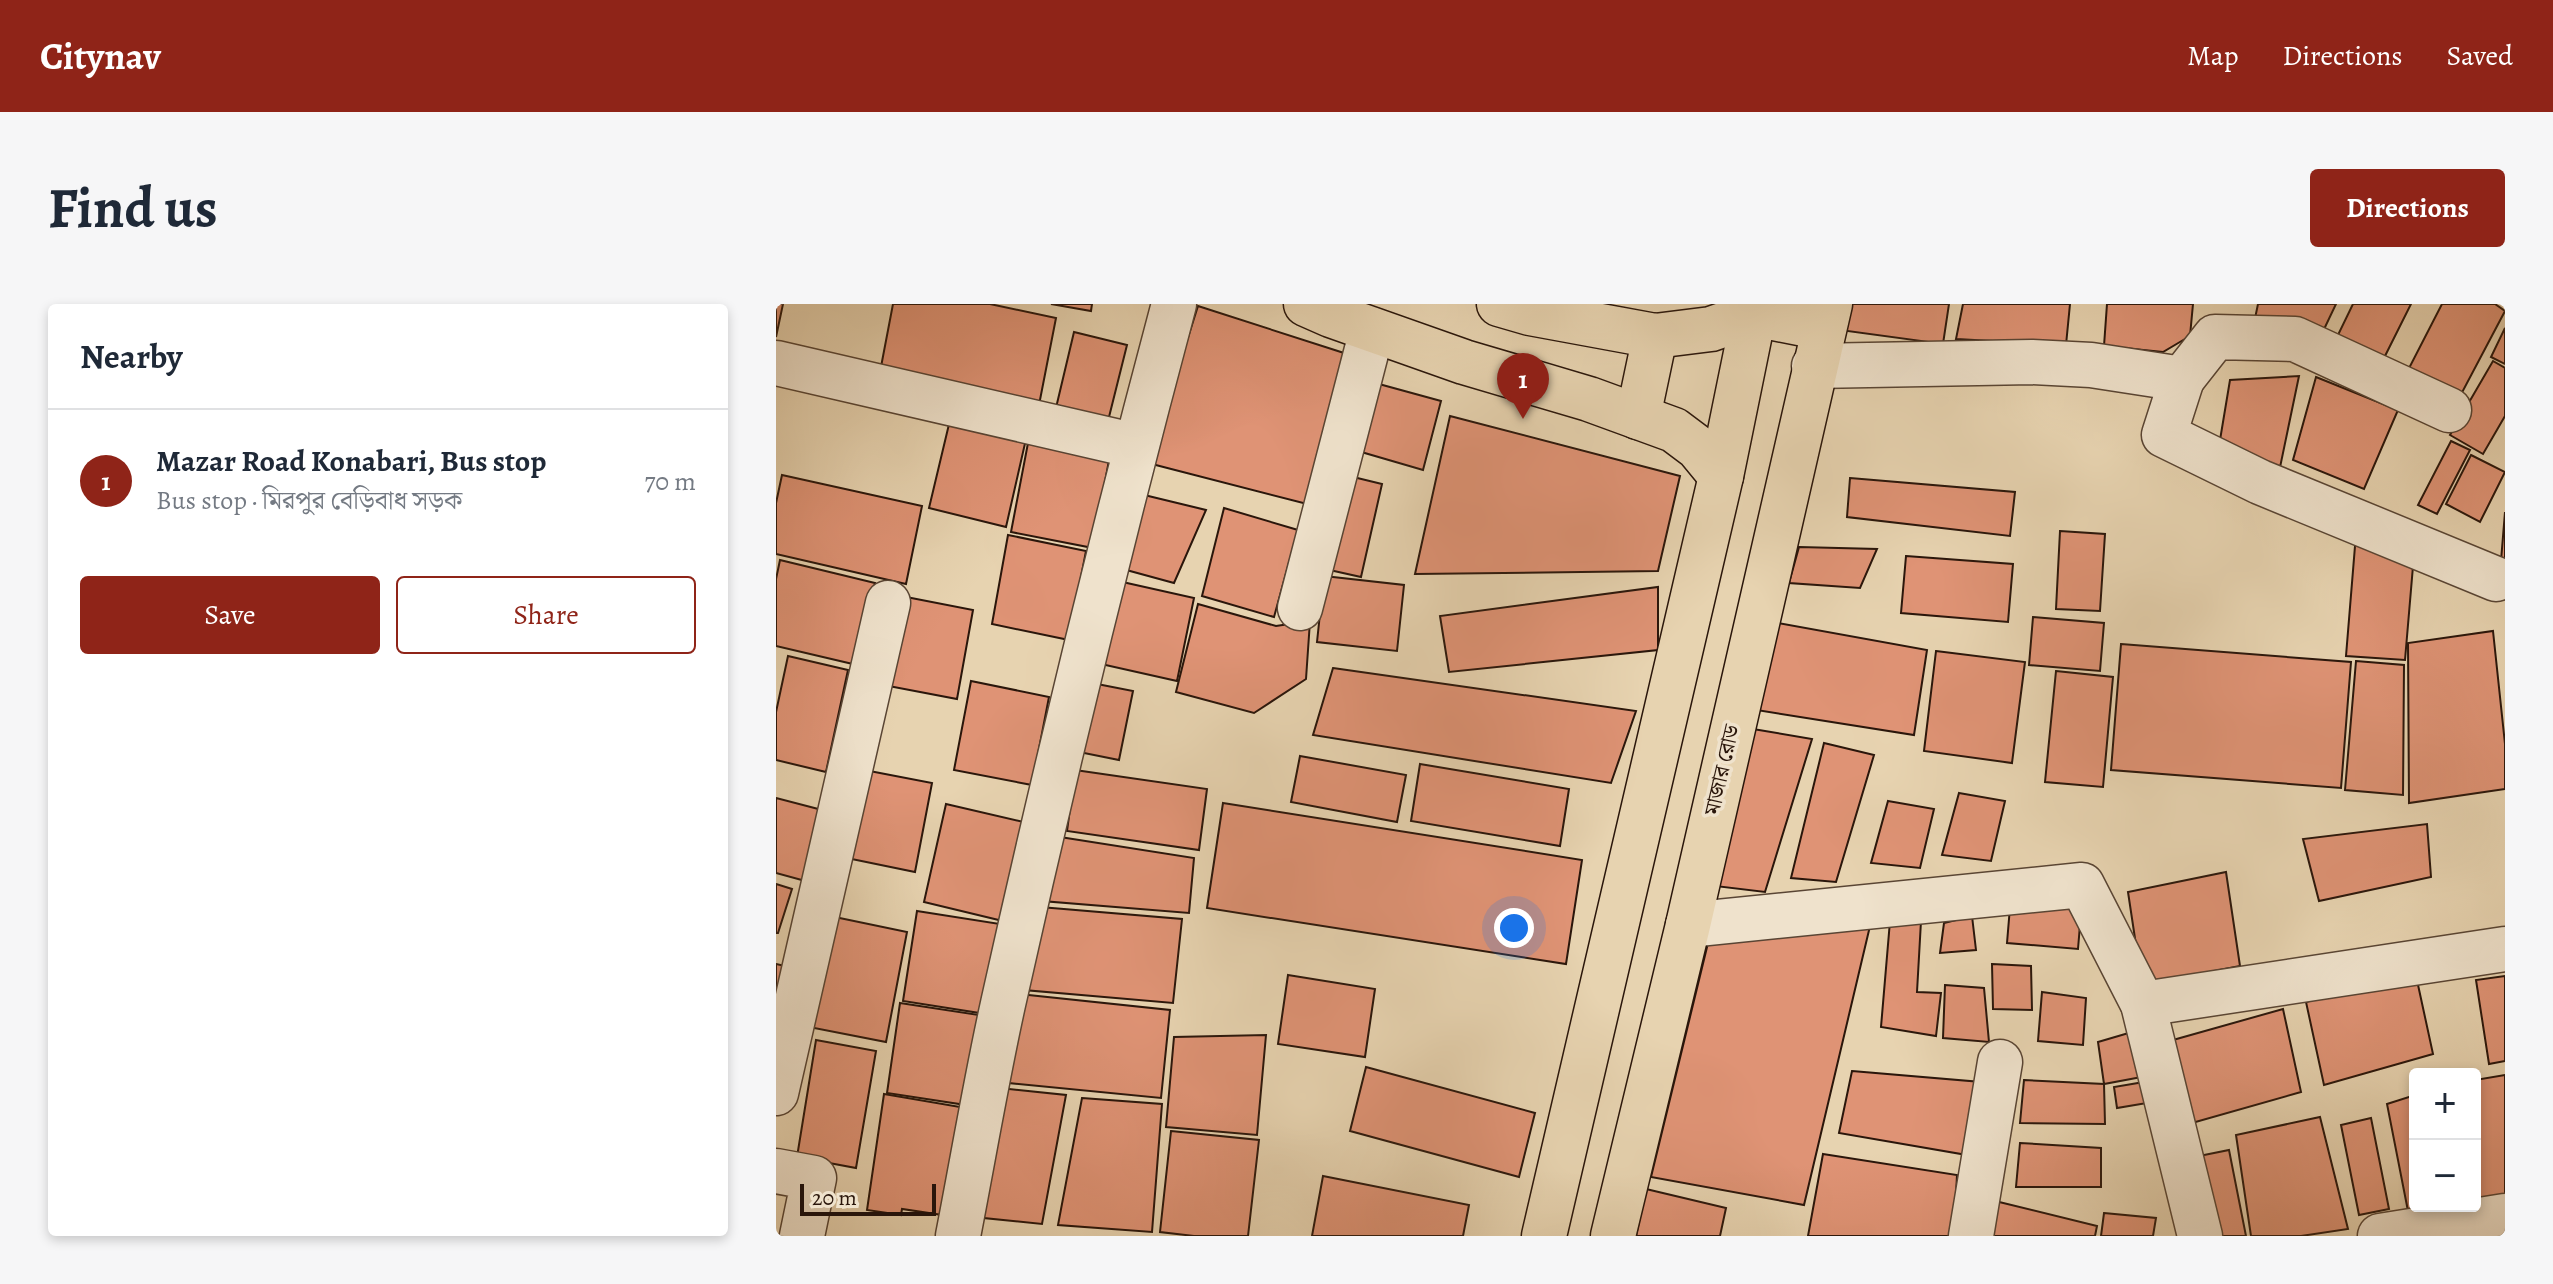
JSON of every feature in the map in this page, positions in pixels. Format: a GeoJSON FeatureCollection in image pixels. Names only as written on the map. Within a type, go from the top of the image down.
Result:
{"type":"FeatureCollection","features":[{"type":"Feature","properties":{"kind":"main road"},"geometry":{"type":"LineString","coordinates":[[1306,304],[1464,362],[1589,399],[1674,430],[1698,448],[1721,476],[1785,492]]}},
{"type":"Feature","properties":{"kind":"main road"},"geometry":{"type":"LineString","coordinates":[[1499,304],[1530,313],[1655,336],[1711,329],[1755,309],[1823,333]]}},
{"type":"Feature","properties":{"kind":"main road"},"geometry":{"type":"LineString","coordinates":[[1544,1236],[1721,476],[1755,309]]}},
{"type":"Feature","properties":{"kind":"main road","name":"মাজার রোড"},"geometry":{"type":"LineString","coordinates":[[1613,1236],[1688,925],[1823,333]]}},
{"type":"Feature","properties":{"kind":"main road"},"geometry":{"type":"LineString","coordinates":[[1638,417],[1655,336]]}},
{"type":"Feature","properties":{"kind":"street"},"geometry":{"type":"LineString","coordinates":[[958,1236],[1002,1007],[1059,760],[1174,304]]}},
{"type":"Feature","properties":{"kind":"street"},"geometry":{"type":"LineString","coordinates":[[1300,608],[1372,330]]}},
{"type":"Feature","properties":{"kind":"street"},"geometry":{"type":"LineString","coordinates":[[1823,333],[2182,379]]}},
{"type":"Feature","properties":{"kind":"street"},"geometry":{"type":"LineString","coordinates":[[2449,410],[2295,339],[2215,337],[2182,379],[2164,435],[2260,482],[2496,579]]}},
{"type":"Feature","properties":{"kind":"street"},"geometry":{"type":"LineString","coordinates":[[776,363],[1136,446]]}},
{"type":"Feature","properties":{"kind":"street"},"geometry":{"type":"LineString","coordinates":[[776,1093],[888,603]]}},
{"type":"Feature","properties":{"kind":"street"},"geometry":{"type":"LineString","coordinates":[[1688,925],[2082,885],[2143,1004],[2200,1236]]}},
{"type":"Feature","properties":{"kind":"street"},"geometry":{"type":"LineString","coordinates":[[2143,1004],[2505,949]]}},
{"type":"Feature","properties":{"kind":"street"},"geometry":{"type":"LineString","coordinates":[[1971,1236],[2000,1062]]}},
{"type":"Feature","properties":{"kind":"street"},"geometry":{"type":"LineString","coordinates":[[776,1171],[814,1178],[802,1236]]}},
{"type":"Feature","properties":{"kind":"street"},"geometry":{"type":"LineString","coordinates":[[2380,1236],[2505,1216]]}},
{"type":"Feature","properties":{"kind":"building"},"geometry":{"type":"Polygon","coordinates":[[[776,304],[783,304],[776,337],[776,304]]]}},
{"type":"Feature","properties":{"kind":"building"},"geometry":{"type":"Polygon","coordinates":[[[893,304],[990,304],[1056,318],[1039,405],[880,372],[893,304]]]}},
{"type":"Feature","properties":{"kind":"building"},"geometry":{"type":"Polygon","coordinates":[[[1051,304],[1092,304],[1091,311],[1051,304]]]}},
{"type":"Feature","properties":{"kind":"building"},"geometry":{"type":"Polygon","coordinates":[[[1848,304],[1949,304],[1943,344],[1840,330],[1848,304]]]}},
{"type":"Feature","properties":{"kind":"building"},"geometry":{"type":"Polygon","coordinates":[[[1963,304],[2070,304],[2066,345],[1956,339],[1963,304]]]}},
{"type":"Feature","properties":{"kind":"building"},"geometry":{"type":"Polygon","coordinates":[[[2107,304],[2193,304],[2190,336],[2163,352],[2104,346],[2107,304]]]}},
{"type":"Feature","properties":{"kind":"building"},"geometry":{"type":"Polygon","coordinates":[[[2258,304],[2336,304],[2317,344],[2253,328],[2258,304]]]}},
{"type":"Feature","properties":{"kind":"building"},"geometry":{"type":"Polygon","coordinates":[[[2353,304],[2411,304],[2381,364],[2336,339],[2353,304]]]}},
{"type":"Feature","properties":{"kind":"building"},"geometry":{"type":"Polygon","coordinates":[[[2442,304],[2495,304],[2505,311],[2457,402],[2406,374],[2442,304]]]}},
{"type":"Feature","properties":{"kind":"building"},"geometry":{"type":"Polygon","coordinates":[[[1198,306],[1344,353],[1315,506],[1148,463],[1198,306]]]}},
{"type":"Feature","properties":{"kind":"building"},"geometry":{"type":"Polygon","coordinates":[[[2505,328],[2505,364],[2491,357],[2505,328]]]}},
{"type":"Feature","properties":{"kind":"building"},"geometry":{"type":"Polygon","coordinates":[[[1074,332],[1127,345],[1107,425],[1055,412],[1074,332]]]}},
{"type":"Feature","properties":{"kind":"building"},"geometry":{"type":"Polygon","coordinates":[[[2493,361],[2505,368],[2505,416],[2483,454],[2450,435],[2493,361]]]}},
{"type":"Feature","properties":{"kind":"building"},"geometry":{"type":"Polygon","coordinates":[[[2299,376],[2278,477],[2217,458],[2230,380],[2299,376]]]}},
{"type":"Feature","properties":{"kind":"building"},"geometry":{"type":"Polygon","coordinates":[[[2316,377],[2398,410],[2364,489],[2293,460],[2316,377]]]}},
{"type":"Feature","properties":{"kind":"building"},"geometry":{"type":"Polygon","coordinates":[[[1368,381],[1441,401],[1423,470],[1351,449],[1368,381]]]}},
{"type":"Feature","properties":{"kind":"building"},"geometry":{"type":"Polygon","coordinates":[[[1450,416],[1680,476],[1658,571],[1415,574],[1450,416]]]}},
{"type":"Feature","properties":{"kind":"building"},"geometry":{"type":"Polygon","coordinates":[[[950,420],[1026,439],[1006,527],[929,508],[950,420]]]}},
{"type":"Feature","properties":{"kind":"building"},"geometry":{"type":"Polygon","coordinates":[[[2451,441],[2470,450],[2437,514],[2418,505],[2451,441]]]}},
{"type":"Feature","properties":{"kind":"building"},"geometry":{"type":"Polygon","coordinates":[[[1028,443],[1109,460],[1093,548],[1011,532],[1028,443]]]}},
{"type":"Feature","properties":{"kind":"building"},"geometry":{"type":"Polygon","coordinates":[[[2471,455],[2505,472],[2480,522],[2446,504],[2471,455]]]}},
{"type":"Feature","properties":{"kind":"building"},"geometry":{"type":"Polygon","coordinates":[[[782,475],[922,506],[906,584],[776,554],[776,503],[782,475]]]}},
{"type":"Feature","properties":{"kind":"building"},"geometry":{"type":"Polygon","coordinates":[[[1345,475],[1382,484],[1361,577],[1325,569],[1345,475]]]}},
{"type":"Feature","properties":{"kind":"building"},"geometry":{"type":"Polygon","coordinates":[[[1850,478],[2015,492],[2010,536],[1847,517],[1850,478]]]}},
{"type":"Feature","properties":{"kind":"building"},"geometry":{"type":"Polygon","coordinates":[[[1136,493],[1206,510],[1174,583],[1119,568],[1136,493]]]}},
{"type":"Feature","properties":{"kind":"building"},"geometry":{"type":"Polygon","coordinates":[[[1224,508],[1298,530],[1274,617],[1202,596],[1224,508]]]}},
{"type":"Feature","properties":{"kind":"building"},"geometry":{"type":"Polygon","coordinates":[[[2505,512],[2505,563],[2501,561],[2505,512]]]}},
{"type":"Feature","properties":{"kind":"building"},"geometry":{"type":"Polygon","coordinates":[[[2060,531],[2105,534],[2100,611],[2056,609],[2060,531]]]}},
{"type":"Feature","properties":{"kind":"building"},"geometry":{"type":"Polygon","coordinates":[[[2356,534],[2413,566],[2405,660],[2346,656],[2356,534]]]}},
{"type":"Feature","properties":{"kind":"building"},"geometry":{"type":"Polygon","coordinates":[[[1008,535],[1086,551],[1069,640],[992,624],[1008,535]]]}},
{"type":"Feature","properties":{"kind":"building"},"geometry":{"type":"Polygon","coordinates":[[[1799,547],[1877,549],[1860,588],[1789,583],[1799,547]]]}},
{"type":"Feature","properties":{"kind":"building"},"geometry":{"type":"Polygon","coordinates":[[[1906,556],[2013,564],[2008,622],[1901,613],[1906,556]]]}},
{"type":"Feature","properties":{"kind":"building"},"geometry":{"type":"Polygon","coordinates":[[[780,560],[875,583],[857,665],[776,646],[776,579],[780,560]]]}},
{"type":"Feature","properties":{"kind":"building"},"geometry":{"type":"Polygon","coordinates":[[[1324,576],[1404,585],[1397,651],[1317,642],[1324,576]]]}},
{"type":"Feature","properties":{"kind":"building"},"geometry":{"type":"Polygon","coordinates":[[[1118,581],[1194,598],[1177,681],[1101,664],[1118,581]]]}},
{"type":"Feature","properties":{"kind":"building"},"geometry":{"type":"Polygon","coordinates":[[[1658,587],[1658,650],[1449,672],[1440,616],[1658,587]]]}},
{"type":"Feature","properties":{"kind":"building"},"geometry":{"type":"Polygon","coordinates":[[[896,595],[973,610],[957,699],[878,684],[896,595]]]}},
{"type":"Feature","properties":{"kind":"building"},"geometry":{"type":"Polygon","coordinates":[[[1198,604],[1276,626],[1310,621],[1306,679],[1254,713],[1176,692],[1198,604]]]}},
{"type":"Feature","properties":{"kind":"building"},"geometry":{"type":"Polygon","coordinates":[[[2033,617],[2104,623],[2100,671],[2029,665],[2033,617]]]}},
{"type":"Feature","properties":{"kind":"building"},"geometry":{"type":"Polygon","coordinates":[[[1761,620],[1927,650],[1914,735],[1744,708],[1761,620]]]}},
{"type":"Feature","properties":{"kind":"building"},"geometry":{"type":"Polygon","coordinates":[[[2493,631],[2505,744],[2505,789],[2409,803],[2408,643],[2493,631]]]}},
{"type":"Feature","properties":{"kind":"building"},"geometry":{"type":"Polygon","coordinates":[[[2121,644],[2351,662],[2341,788],[2111,770],[2121,644]]]}},
{"type":"Feature","properties":{"kind":"building"},"geometry":{"type":"Polygon","coordinates":[[[1936,651],[2025,662],[2012,763],[1924,751],[1936,651]]]}},
{"type":"Feature","properties":{"kind":"building"},"geometry":{"type":"Polygon","coordinates":[[[788,656],[848,670],[826,772],[776,760],[776,712],[788,656]]]}},
{"type":"Feature","properties":{"kind":"building"},"geometry":{"type":"Polygon","coordinates":[[[2356,661],[2404,665],[2403,795],[2345,790],[2356,661]]]}},
{"type":"Feature","properties":{"kind":"building"},"geometry":{"type":"Polygon","coordinates":[[[1333,668],[1636,711],[1611,783],[1313,735],[1333,668]]]}},
{"type":"Feature","properties":{"kind":"building"},"geometry":{"type":"Polygon","coordinates":[[[2056,671],[2113,677],[2103,787],[2045,782],[2056,671]]]}},
{"type":"Feature","properties":{"kind":"building"},"geometry":{"type":"Polygon","coordinates":[[[971,681],[1049,697],[1032,785],[954,770],[971,681]]]}},
{"type":"Feature","properties":{"kind":"building"},"geometry":{"type":"Polygon","coordinates":[[[1092,683],[1133,691],[1119,760],[1079,752],[1092,683]]]}},
{"type":"Feature","properties":{"kind":"building"},"geometry":{"type":"Polygon","coordinates":[[[1753,729],[1812,739],[1765,892],[1715,886],[1753,729]]]}},
{"type":"Feature","properties":{"kind":"building"},"geometry":{"type":"Polygon","coordinates":[[[1824,743],[1874,755],[1836,882],[1791,878],[1824,743]]]}},
{"type":"Feature","properties":{"kind":"building"},"geometry":{"type":"Polygon","coordinates":[[[1300,756],[1406,775],[1397,822],[1291,802],[1300,756]]]}},
{"type":"Feature","properties":{"kind":"building"},"geometry":{"type":"Polygon","coordinates":[[[1420,764],[1569,789],[1560,846],[1411,821],[1420,764]]]}},
{"type":"Feature","properties":{"kind":"building"},"geometry":{"type":"Polygon","coordinates":[[[854,768],[932,783],[915,872],[837,856],[854,768]]]}},
{"type":"Feature","properties":{"kind":"building"},"geometry":{"type":"Polygon","coordinates":[[[1075,770],[1207,789],[1199,850],[1067,831],[1075,770]]]}},
{"type":"Feature","properties":{"kind":"building"},"geometry":{"type":"Polygon","coordinates":[[[1959,793],[2005,801],[1991,861],[1942,855],[1959,793]]]}},
{"type":"Feature","properties":{"kind":"building"},"geometry":{"type":"Polygon","coordinates":[[[776,798],[826,811],[809,882],[776,873],[776,798]]]}},
{"type":"Feature","properties":{"kind":"building"},"geometry":{"type":"Polygon","coordinates":[[[1888,801],[1934,809],[1920,868],[1871,863],[1888,801]]]}},
{"type":"Feature","properties":{"kind":"building"},"geometry":{"type":"Polygon","coordinates":[[[1223,803],[1582,860],[1566,964],[1207,908],[1223,803]]]}},
{"type":"Feature","properties":{"kind":"building"},"geometry":{"type":"Polygon","coordinates":[[[946,804],[1028,823],[1007,922],[924,902],[946,804]]]}},
{"type":"Feature","properties":{"kind":"building"},"geometry":{"type":"Polygon","coordinates":[[[2427,824],[2431,877],[2319,901],[2303,839],[2427,824]]]}},
{"type":"Feature","properties":{"kind":"building"},"geometry":{"type":"Polygon","coordinates":[[[1060,837],[1194,858],[1189,913],[1042,901],[1060,837]]]}},
{"type":"Feature","properties":{"kind":"building"},"geometry":{"type":"Polygon","coordinates":[[[2226,872],[2240,966],[2142,985],[2128,892],[2226,872]]]}},
{"type":"Feature","properties":{"kind":"building"},"geometry":{"type":"Polygon","coordinates":[[[776,884],[792,889],[778,933],[776,933],[776,884]]]}},
{"type":"Feature","properties":{"kind":"building"},"geometry":{"type":"Polygon","coordinates":[[[2011,895],[2082,901],[2078,949],[2007,943],[2011,895]]]}},
{"type":"Feature","properties":{"kind":"building"},"geometry":{"type":"Polygon","coordinates":[[[1040,907],[1182,919],[1173,1003],[1024,990],[1040,907]]]}},
{"type":"Feature","properties":{"kind":"building"},"geometry":{"type":"Polygon","coordinates":[[[917,911],[1000,924],[986,1014],[903,1001],[917,911]]]}},
{"type":"Feature","properties":{"kind":"building"},"geometry":{"type":"Polygon","coordinates":[[[830,916],[907,932],[886,1042],[809,1027],[830,916]]]}},
{"type":"Feature","properties":{"kind":"building"},"geometry":{"type":"Polygon","coordinates":[[[1972,916],[1976,950],[1940,953],[1944,923],[1972,916]]]}},
{"type":"Feature","properties":{"kind":"building"},"geometry":{"type":"Polygon","coordinates":[[[1890,921],[1921,921],[1917,992],[1941,993],[1936,1036],[1881,1027],[1890,921]]]}},
{"type":"Feature","properties":{"kind":"building"},"geometry":{"type":"Polygon","coordinates":[[[1870,926],[1804,1205],[1651,1177],[1708,943],[1870,926]]]}},
{"type":"Feature","properties":{"kind":"building"},"geometry":{"type":"Polygon","coordinates":[[[776,964],[785,966],[776,1005],[776,964]]]}},
{"type":"Feature","properties":{"kind":"building"},"geometry":{"type":"Polygon","coordinates":[[[1992,964],[2031,966],[2032,1010],[1993,1009],[1992,964]]]}},
{"type":"Feature","properties":{"kind":"building"},"geometry":{"type":"Polygon","coordinates":[[[2415,971],[2433,1054],[2324,1085],[2306,1002],[2415,971]]]}},
{"type":"Feature","properties":{"kind":"building"},"geometry":{"type":"Polygon","coordinates":[[[1288,975],[1375,989],[1365,1057],[1278,1044],[1288,975]]]}},
{"type":"Feature","properties":{"kind":"building"},"geometry":{"type":"Polygon","coordinates":[[[2505,976],[2505,1061],[2489,1064],[2476,980],[2505,976]]]}},
{"type":"Feature","properties":{"kind":"building"},"geometry":{"type":"Polygon","coordinates":[[[1945,985],[1984,988],[1989,1042],[1943,1038],[1945,985]]]}},
{"type":"Feature","properties":{"kind":"building"},"geometry":{"type":"Polygon","coordinates":[[[2042,992],[2086,998],[2083,1045],[2038,1041],[2042,992]]]}},
{"type":"Feature","properties":{"kind":"building"},"geometry":{"type":"Polygon","coordinates":[[[1019,994],[1170,1010],[1161,1098],[1009,1083],[1019,994]]]}},
{"type":"Feature","properties":{"kind":"building"},"geometry":{"type":"Polygon","coordinates":[[[900,1003],[979,1015],[966,1105],[887,1093],[900,1003]]]}},
{"type":"Feature","properties":{"kind":"building"},"geometry":{"type":"Polygon","coordinates":[[[2283,1009],[2301,1092],[2192,1123],[2173,1040],[2283,1009]]]}},
{"type":"Feature","properties":{"kind":"building"},"geometry":{"type":"Polygon","coordinates":[[[2132,1032],[2147,1076],[2104,1084],[2098,1042],[2132,1032]]]}},
{"type":"Feature","properties":{"kind":"building"},"geometry":{"type":"Polygon","coordinates":[[[1266,1035],[1257,1135],[1166,1127],[1174,1037],[1266,1035]]]}},
{"type":"Feature","properties":{"kind":"building"},"geometry":{"type":"Polygon","coordinates":[[[816,1040],[876,1051],[856,1168],[797,1157],[816,1040]]]}},
{"type":"Feature","properties":{"kind":"building"},"geometry":{"type":"Polygon","coordinates":[[[1366,1067],[1535,1113],[1519,1177],[1350,1131],[1366,1067]]]}},
{"type":"Feature","properties":{"kind":"building"},"geometry":{"type":"Polygon","coordinates":[[[1852,1071],[1981,1082],[1967,1155],[1839,1133],[1852,1071]]]}},
{"type":"Feature","properties":{"kind":"building"},"geometry":{"type":"Polygon","coordinates":[[[2505,1075],[2505,1197],[2481,1201],[2481,1140],[2481,1079],[2505,1075]]]}},
{"type":"Feature","properties":{"kind":"building"},"geometry":{"type":"Polygon","coordinates":[[[2024,1080],[2104,1084],[2105,1124],[2020,1123],[2024,1080]]]}},
{"type":"Feature","properties":{"kind":"building"},"geometry":{"type":"Polygon","coordinates":[[[2150,1081],[2153,1102],[2117,1108],[2114,1087],[2150,1081]]]}},
{"type":"Feature","properties":{"kind":"building"},"geometry":{"type":"Polygon","coordinates":[[[1000,1088],[1066,1095],[1042,1224],[974,1217],[1000,1088]]]}},
{"type":"Feature","properties":{"kind":"building"},"geometry":{"type":"Polygon","coordinates":[[[884,1094],[966,1108],[949,1216],[902,1209],[901,1215],[867,1210],[884,1094]]]}},
{"type":"Feature","properties":{"kind":"building"},"geometry":{"type":"Polygon","coordinates":[[[2409,1097],[2409,1211],[2408,1211],[2387,1104],[2409,1097]]]}},
{"type":"Feature","properties":{"kind":"building"},"geometry":{"type":"Polygon","coordinates":[[[1082,1098],[1162,1104],[1152,1232],[1058,1225],[1082,1098]]]}},
{"type":"Feature","properties":{"kind":"building"},"geometry":{"type":"Polygon","coordinates":[[[2320,1117],[2348,1229],[2301,1236],[2251,1236],[2236,1135],[2320,1117]]]}},
{"type":"Feature","properties":{"kind":"building"},"geometry":{"type":"Polygon","coordinates":[[[2371,1118],[2389,1209],[2359,1215],[2341,1125],[2371,1118]]]}},
{"type":"Feature","properties":{"kind":"building"},"geometry":{"type":"Polygon","coordinates":[[[1171,1131],[1259,1140],[1248,1236],[1194,1236],[1160,1232],[1171,1131]]]}},
{"type":"Feature","properties":{"kind":"building"},"geometry":{"type":"Polygon","coordinates":[[[2020,1143],[2101,1148],[2101,1187],[2016,1187],[2020,1143]]]}},
{"type":"Feature","properties":{"kind":"building"},"geometry":{"type":"Polygon","coordinates":[[[2229,1150],[2246,1236],[2215,1236],[2199,1156],[2229,1150]]]}},
{"type":"Feature","properties":{"kind":"building"},"geometry":{"type":"Polygon","coordinates":[[[1823,1154],[1957,1175],[1954,1236],[1808,1236],[1823,1154]]]}},
{"type":"Feature","properties":{"kind":"building"},"geometry":{"type":"Polygon","coordinates":[[[1323,1176],[1469,1205],[1463,1236],[1312,1236],[1323,1176]]]}},
{"type":"Feature","properties":{"kind":"building"},"geometry":{"type":"Polygon","coordinates":[[[1646,1189],[1726,1208],[1720,1236],[1636,1236],[1646,1189]]]}},
{"type":"Feature","properties":{"kind":"building"},"geometry":{"type":"Polygon","coordinates":[[[1991,1200],[2097,1226],[2095,1236],[1983,1236],[1991,1200]]]}},
{"type":"Feature","properties":{"kind":"building"},"geometry":{"type":"Polygon","coordinates":[[[2104,1213],[2156,1218],[2153,1236],[2101,1236],[2104,1213]]]}},
{"type":"Feature","properties":{"kind":"place","name":"Mazar Road Konabari, Bus stop"},"geometry":{"type":"Point","coordinates":[1523,419]}}]}
